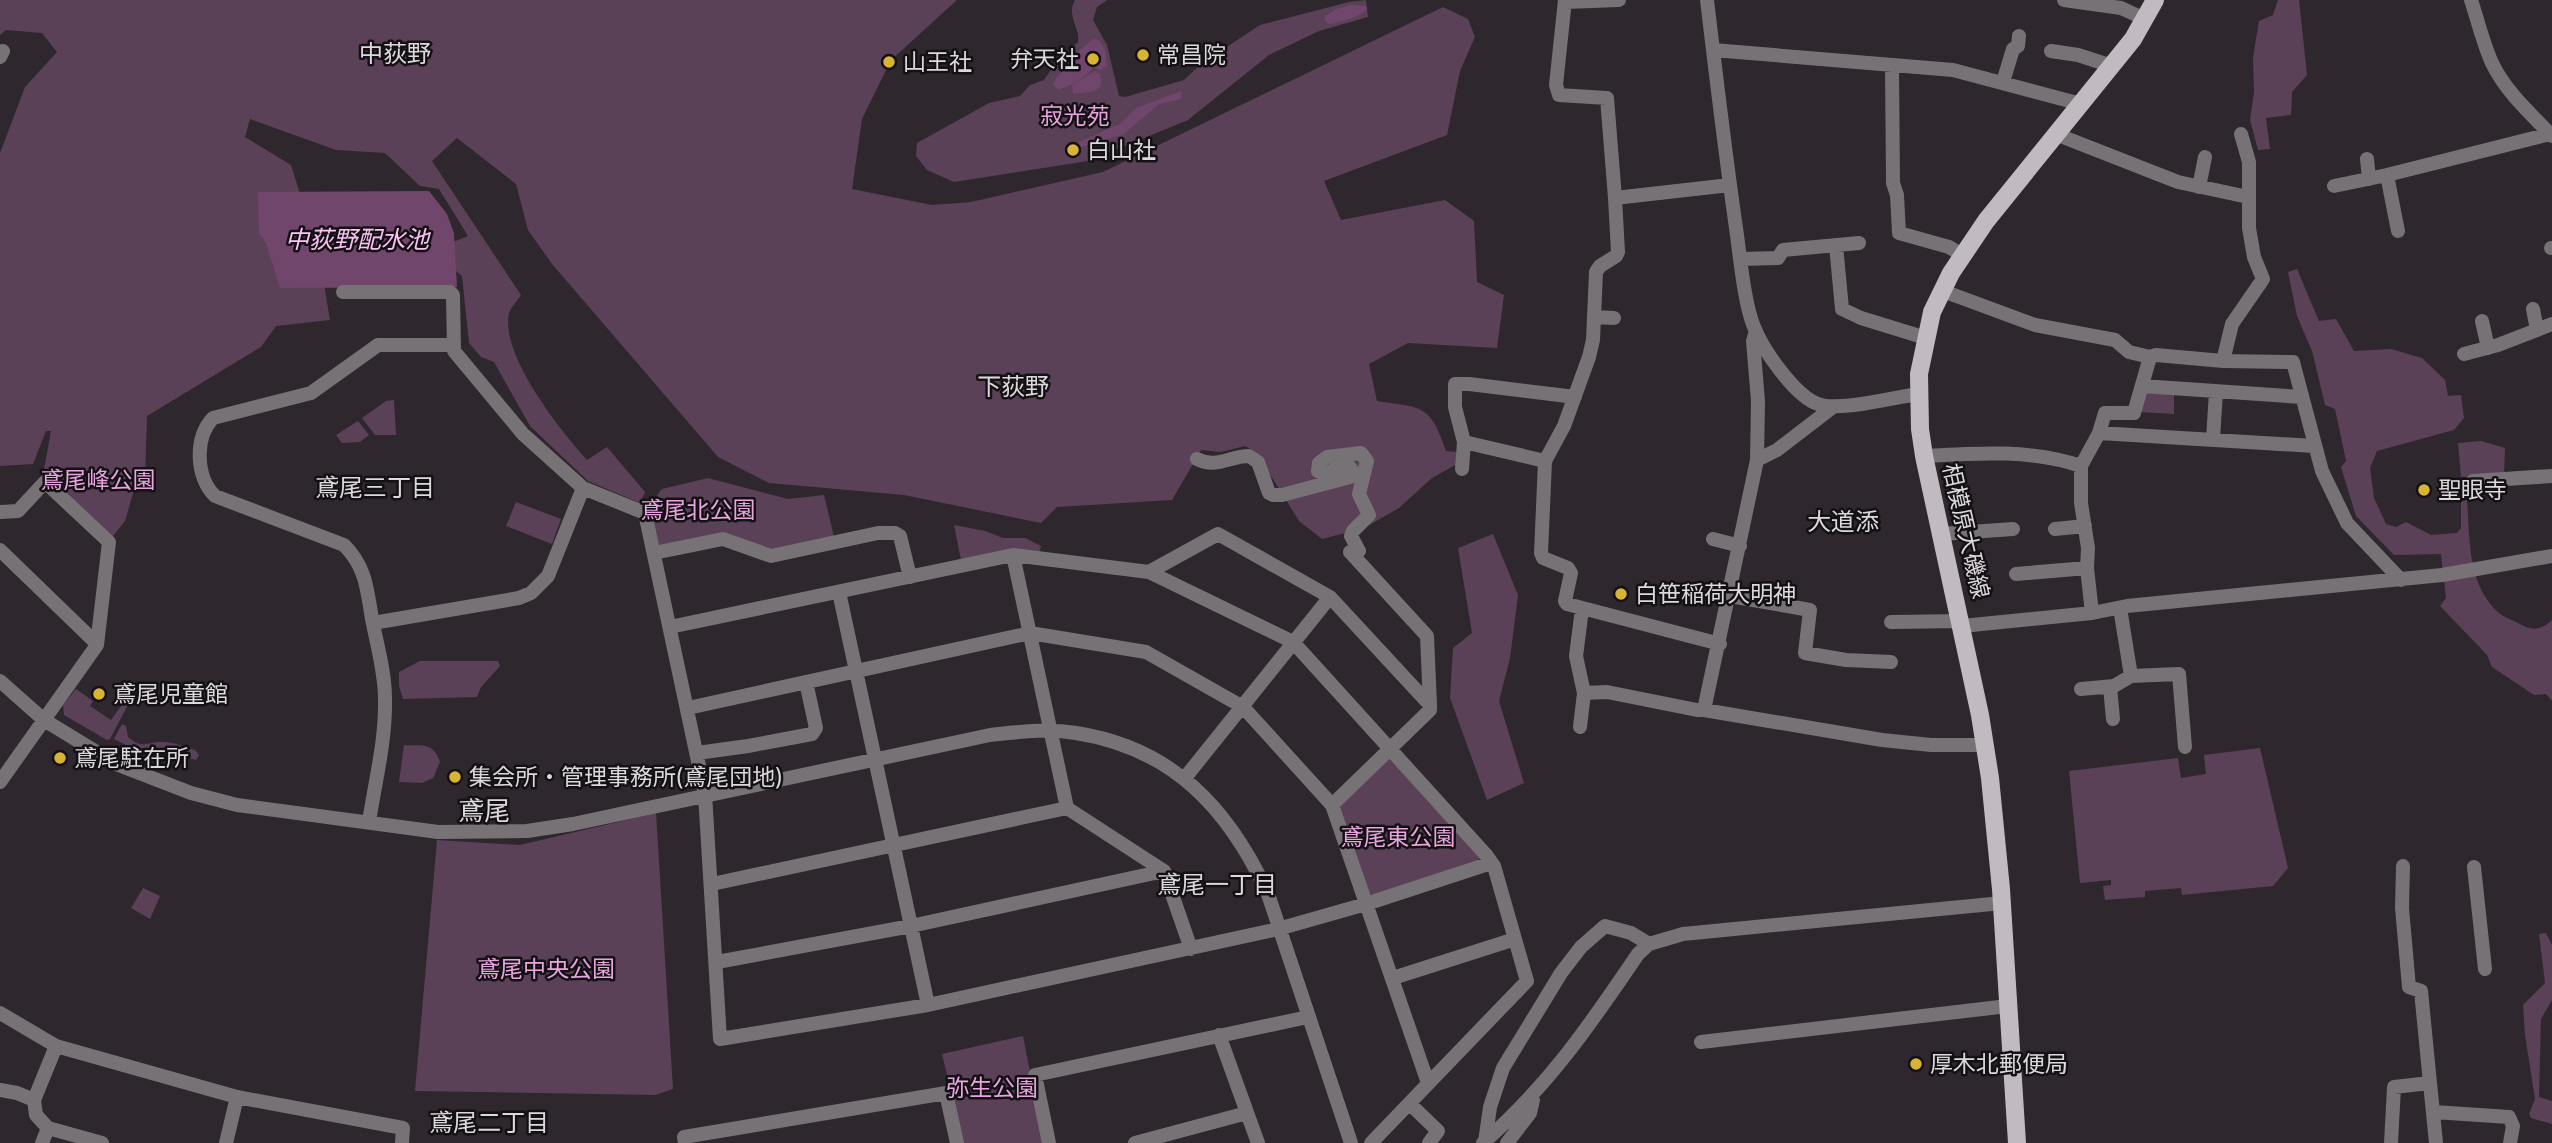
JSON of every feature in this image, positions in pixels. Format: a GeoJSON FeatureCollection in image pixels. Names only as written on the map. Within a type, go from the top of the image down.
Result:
{"type":"FeatureCollection","features":[{"type":"Feature","properties":{"kind":"main road","name":"相模原大磯線"},"geometry":{"type":"LineString","coordinates":[[2017,1143],[1996,827],[1985,744],[1924,456],[1918,394],[1932,312],[1962,255],[2112,66],[2155,0]]}},
{"type":"Feature","properties":{"kind":"street"},"geometry":{"type":"LineString","coordinates":[[1619,0],[1565,1],[1556,85],[1559,94],[1607,98],[1618,252],[1596,272],[1589,357],[1564,426],[1545,461],[1541,553],[1543,558],[1568,568],[1571,573],[1565,601],[1582,609],[1720,644]]}},
{"type":"Feature","properties":{"kind":"street"},"geometry":{"type":"LineString","coordinates":[[1707,0],[1730,185],[1741,259],[1756,331],[1773,361],[1806,397],[1817,404],[1833,407],[1918,394]]}},
{"type":"Feature","properties":{"kind":"street"},"geometry":{"type":"LineString","coordinates":[[2069,0],[2121,8],[2145,19]]}},
{"type":"Feature","properties":{"kind":"street"},"geometry":{"type":"LineString","coordinates":[[2471,0],[2483,41],[2499,76],[2551,135]]}},
{"type":"Feature","properties":{"kind":"street"},"geometry":{"type":"LineString","coordinates":[[2003,82],[2012,44]]}},
{"type":"Feature","properties":{"kind":"street"},"geometry":{"type":"LineString","coordinates":[[2058,49],[2112,66]]}},
{"type":"Feature","properties":{"kind":"street"},"geometry":{"type":"LineString","coordinates":[[1713,50],[1953,70],[2081,104]]}},
{"type":"Feature","properties":{"kind":"street"},"geometry":{"type":"LineString","coordinates":[[1892,65],[1893,183],[1897,195],[1899,233],[1949,247],[1962,255]]}},
{"type":"Feature","properties":{"kind":"street"},"geometry":{"type":"LineString","coordinates":[[2223,361],[2232,324],[2263,279],[2254,257],[2249,228],[2249,162],[2241,134]]}},
{"type":"Feature","properties":{"kind":"street"},"geometry":{"type":"LineString","coordinates":[[2058,135],[2178,182],[2248,197]]}},
{"type":"Feature","properties":{"kind":"street"},"geometry":{"type":"LineString","coordinates":[[2334,186],[2551,135]]}},
{"type":"Feature","properties":{"kind":"street"},"geometry":{"type":"LineString","coordinates":[[2199,187],[2205,158]]}},
{"type":"Feature","properties":{"kind":"street"},"geometry":{"type":"LineString","coordinates":[[2367,159],[2369,179]]}},
{"type":"Feature","properties":{"kind":"street"},"geometry":{"type":"LineString","coordinates":[[2387,175],[2398,231]]}},
{"type":"Feature","properties":{"kind":"street"},"geometry":{"type":"LineString","coordinates":[[1615,198],[1730,185]]}},
{"type":"Feature","properties":{"kind":"street"},"geometry":{"type":"LineString","coordinates":[[1741,259],[1778,258],[1783,250],[1859,243]]}},
{"type":"Feature","properties":{"kind":"street"},"geometry":{"type":"LineString","coordinates":[[1836,245],[1842,309],[1861,318],[1926,338]]}},
{"type":"Feature","properties":{"kind":"street"},"geometry":{"type":"LineString","coordinates":[[1942,291],[2035,325],[2115,340],[2129,352],[2150,357],[2156,355],[2223,361],[2293,362],[2322,471],[2347,523],[2401,580]]}},
{"type":"Feature","properties":{"kind":"street"},"geometry":{"type":"LineString","coordinates":[[343,292],[450,292],[453,295],[454,351],[523,434],[583,488],[645,513],[705,794],[720,1039],[929,1005],[1191,949],[1278,929],[1366,904],[1491,863]]}},
{"type":"Feature","properties":{"kind":"street"},"geometry":{"type":"LineString","coordinates":[[2533,309],[2537,330]]}},
{"type":"Feature","properties":{"kind":"street"},"geometry":{"type":"LineString","coordinates":[[1594,317],[1614,318]]}},
{"type":"Feature","properties":{"kind":"street"},"geometry":{"type":"LineString","coordinates":[[2482,321],[2487,348]]}},
{"type":"Feature","properties":{"kind":"street"},"geometry":{"type":"LineString","coordinates":[[2464,354],[2552,324]]}},
{"type":"Feature","properties":{"kind":"street"},"geometry":{"type":"LineString","coordinates":[[1704,710],[1757,460],[1758,401],[1753,341],[1756,331]]}},
{"type":"Feature","properties":{"kind":"street"},"geometry":{"type":"LineString","coordinates":[[369,822],[384,724],[385,698],[381,661],[364,575],[357,558],[344,545],[215,496],[203,480],[202,437],[205,426],[213,418],[311,393],[378,345],[452,345]]}},
{"type":"Feature","properties":{"kind":"street"},"geometry":{"type":"LineString","coordinates":[[2092,613],[2087,568],[2088,548],[2081,503],[2081,466],[2099,433],[2105,413],[2134,413],[2150,357]]}},
{"type":"Feature","properties":{"kind":"street"},"geometry":{"type":"LineString","coordinates":[[1462,469],[1464,442],[1455,407],[1455,384],[1575,397]]}},
{"type":"Feature","properties":{"kind":"street"},"geometry":{"type":"LineString","coordinates":[[2142,386],[2301,397]]}},
{"type":"Feature","properties":{"kind":"street"},"geometry":{"type":"LineString","coordinates":[[2213,439],[2216,392]]}},
{"type":"Feature","properties":{"kind":"street"},"geometry":{"type":"LineString","coordinates":[[1757,460],[1777,450],[1833,407]]}},
{"type":"Feature","properties":{"kind":"street"},"geometry":{"type":"LineString","coordinates":[[2099,433],[2314,446]]}},
{"type":"Feature","properties":{"kind":"street"},"geometry":{"type":"LineString","coordinates":[[1464,442],[1545,461]]}},
{"type":"Feature","properties":{"kind":"street"},"geometry":{"type":"LineString","coordinates":[[1197,459],[1218,464],[1249,456],[1258,462],[1269,492],[1273,495],[1350,477],[1352,470],[1346,463],[1325,475],[1318,471],[1319,463],[1327,457],[1361,453],[1367,461],[1359,494],[1369,515],[1351,536],[1354,553],[1427,636],[1430,710],[1332,805]]}},
{"type":"Feature","properties":{"kind":"street"},"geometry":{"type":"LineString","coordinates":[[1924,456],[1992,453],[2059,459],[2081,466]]}},
{"type":"Feature","properties":{"kind":"street"},"geometry":{"type":"LineString","coordinates":[[2473,481],[2552,476]]}},
{"type":"Feature","properties":{"kind":"street"},"geometry":{"type":"LineString","coordinates":[[0,512],[18,511],[45,482],[109,542],[97,642],[0,782]]}},
{"type":"Feature","properties":{"kind":"street"},"geometry":{"type":"LineString","coordinates":[[373,623],[519,598],[531,593],[548,576],[583,488]]}},
{"type":"Feature","properties":{"kind":"street"},"geometry":{"type":"LineString","coordinates":[[2055,529],[2085,526]]}},
{"type":"Feature","properties":{"kind":"street"},"geometry":{"type":"LineString","coordinates":[[1942,534],[2013,529]]}},
{"type":"Feature","properties":{"kind":"street"},"geometry":{"type":"LineString","coordinates":[[654,553],[723,539],[771,556],[878,533],[895,533],[901,536],[910,577]]}},
{"type":"Feature","properties":{"kind":"street"},"geometry":{"type":"LineString","coordinates":[[1149,572],[1218,534],[1329,597],[1430,705]]}},
{"type":"Feature","properties":{"kind":"street"},"geometry":{"type":"LineString","coordinates":[[1713,539],[1740,546]]}},
{"type":"Feature","properties":{"kind":"street"},"geometry":{"type":"LineString","coordinates":[[0,550],[97,642]]}},
{"type":"Feature","properties":{"kind":"street"},"geometry":{"type":"LineString","coordinates":[[670,627],[1013,555],[1149,572],[1293,642],[1494,866],[1527,981],[1371,1143]]}},
{"type":"Feature","properties":{"kind":"street"},"geometry":{"type":"LineString","coordinates":[[1013,555],[1067,808],[1164,872],[1191,949]]}},
{"type":"Feature","properties":{"kind":"street"},"geometry":{"type":"LineString","coordinates":[[1895,624],[1961,623],[2092,613],[2401,580],[2552,555]]}},
{"type":"Feature","properties":{"kind":"street"},"geometry":{"type":"LineString","coordinates":[[2017,574],[2087,568]]}},
{"type":"Feature","properties":{"kind":"street"},"geometry":{"type":"LineString","coordinates":[[839,592],[929,1005]]}},
{"type":"Feature","properties":{"kind":"street"},"geometry":{"type":"LineString","coordinates":[[1730,596],[1810,610],[1803,648],[1805,653],[1886,665]]}},
{"type":"Feature","properties":{"kind":"street"},"geometry":{"type":"LineString","coordinates":[[1184,779],[1329,597]]}},
{"type":"Feature","properties":{"kind":"street"},"geometry":{"type":"LineString","coordinates":[[2120,608],[2139,678]]}},
{"type":"Feature","properties":{"kind":"street"},"geometry":{"type":"LineString","coordinates":[[1580,727],[1584,693],[1576,656],[1582,609]]}},
{"type":"Feature","properties":{"kind":"street"},"geometry":{"type":"LineString","coordinates":[[688,708],[1030,634],[1146,653],[1243,707],[1332,805],[1428,1083]]}},
{"type":"Feature","properties":{"kind":"street"},"geometry":{"type":"LineString","coordinates":[[2081,689],[2110,687],[2139,678],[2179,674],[2185,747]]}},
{"type":"Feature","properties":{"kind":"street"},"geometry":{"type":"LineString","coordinates":[[0,681],[44,720],[116,764],[191,793],[237,805],[438,832],[527,831],[573,824],[990,735],[1049,730],[1108,740],[1164,764],[1184,779],[1207,799],[1229,824],[1251,857],[1268,894],[1351,1143]]}},
{"type":"Feature","properties":{"kind":"street"},"geometry":{"type":"LineString","coordinates":[[697,752],[748,747],[811,734],[817,728],[806,682]]}},
{"type":"Feature","properties":{"kind":"street"},"geometry":{"type":"LineString","coordinates":[[2110,687],[2113,719]]}},
{"type":"Feature","properties":{"kind":"street"},"geometry":{"type":"LineString","coordinates":[[1584,693],[1607,692],[1697,710],[1882,740],[1931,745],[1985,744]]}},
{"type":"Feature","properties":{"kind":"street"},"geometry":{"type":"LineString","coordinates":[[712,884],[1067,808]]}},
{"type":"Feature","properties":{"kind":"street"},"geometry":{"type":"LineString","coordinates":[[2403,866],[2402,908],[2409,987],[2421,992],[2436,1143]]}},
{"type":"Feature","properties":{"kind":"street"},"geometry":{"type":"LineString","coordinates":[[2474,867],[2485,969]]}},
{"type":"Feature","properties":{"kind":"street"},"geometry":{"type":"LineString","coordinates":[[717,962],[911,926],[1164,872]]}},
{"type":"Feature","properties":{"kind":"street"},"geometry":{"type":"LineString","coordinates":[[1484,1142],[1533,1096],[1583,1034],[1638,954],[1649,944],[1683,934],[2003,903]]}},
{"type":"Feature","properties":{"kind":"street"},"geometry":{"type":"LineString","coordinates":[[1484,1142],[1490,1107],[1503,1068],[1561,973],[1581,947],[1605,926],[1631,933],[1649,944]]}},
{"type":"Feature","properties":{"kind":"street"},"geometry":{"type":"LineString","coordinates":[[1393,978],[1515,939]]}},
{"type":"Feature","properties":{"kind":"street"},"geometry":{"type":"LineString","coordinates":[[1701,1042],[2008,1006]]}},
{"type":"Feature","properties":{"kind":"street"},"geometry":{"type":"LineString","coordinates":[[0,1013],[56,1046],[237,1097],[403,1128],[402,1143]]}},
{"type":"Feature","properties":{"kind":"street"},"geometry":{"type":"LineString","coordinates":[[1049,1143],[1035,1075],[1308,1017]]}},
{"type":"Feature","properties":{"kind":"street"},"geometry":{"type":"LineString","coordinates":[[1219,1035],[1258,1143]]}},
{"type":"Feature","properties":{"kind":"street"},"geometry":{"type":"LineString","coordinates":[[56,1046],[34,1100],[36,1115],[48,1128],[102,1143]]}},
{"type":"Feature","properties":{"kind":"street"},"geometry":{"type":"LineString","coordinates":[[2391,1143],[2394,1087],[2430,1083]]}},
{"type":"Feature","properties":{"kind":"street"},"geometry":{"type":"LineString","coordinates":[[0,1090],[34,1100]]}},
{"type":"Feature","properties":{"kind":"street"},"geometry":{"type":"LineString","coordinates":[[685,1143],[684,1137],[946,1094],[957,1143]]}},
{"type":"Feature","properties":{"kind":"street"},"geometry":{"type":"LineString","coordinates":[[1507,1143],[1530,1114],[1533,1096]]}},
{"type":"Feature","properties":{"kind":"street"},"geometry":{"type":"LineString","coordinates":[[226,1143],[237,1097]]}},
{"type":"Feature","properties":{"kind":"street"},"geometry":{"type":"LineString","coordinates":[[1410,1104],[1438,1131],[1429,1143]]}},
{"type":"Feature","properties":{"kind":"street"},"geometry":{"type":"LineString","coordinates":[[2434,1112],[2509,1117],[2513,1126],[2510,1143]]}},
{"type":"Feature","properties":{"kind":"street"},"geometry":{"type":"LineString","coordinates":[[1135,1143],[1247,1113]]}},
{"type":"Feature","properties":{"kind":"street"},"geometry":{"type":"LineString","coordinates":[[42,1143],[48,1128]]}},
{"type":"Feature","properties":{"kind":"green space","name":"鳶尾峰公園"},"geometry":{"type":"Polygon","coordinates":[[[0,0],[957,0],[891,60],[862,119],[852,189],[932,205],[971,202],[1103,172],[1443,7],[1468,19],[1475,37],[1460,71],[1447,135],[1324,181],[1341,220],[1445,200],[1474,221],[1477,282],[1504,295],[1497,348],[1408,343],[1369,364],[1377,401],[1423,411],[1435,424],[1446,451],[1457,452],[1457,464],[1432,478],[1399,508],[1364,528],[1322,539],[1299,521],[1256,452],[1245,446],[1221,452],[1201,450],[1172,500],[1057,507],[1041,523],[904,495],[769,483],[718,457],[552,264],[528,230],[516,184],[457,138],[432,161],[521,295],[509,313],[509,330],[523,370],[548,411],[587,460],[607,447],[645,492],[640,503],[588,481],[530,426],[494,362],[481,357],[469,343],[462,276],[444,261],[443,246],[468,236],[439,189],[420,186],[385,153],[336,150],[250,119],[245,137],[291,165],[319,254],[330,320],[276,326],[261,347],[147,416],[145,478],[136,483],[125,521],[113,536],[105,536],[43,475],[51,431],[46,431],[33,464],[0,466],[0,153],[25,87],[57,52],[42,33],[6,30],[0,35],[0,0]]]}},
{"type":"Feature","properties":{"kind":"green space","name":"寂光苑"},"geometry":{"type":"Polygon","coordinates":[[[1075,0],[1107,0],[1097,7],[1093,20],[1107,45],[1119,96],[1125,97],[1184,80],[1201,64],[1260,25],[1366,0],[1368,17],[1319,31],[1269,55],[1188,120],[1088,161],[954,182],[927,170],[916,156],[917,143],[989,103],[1020,96],[1030,85],[1044,80],[1059,58],[1078,42],[1072,11],[1075,0]]]}},
{"type":"Feature","properties":{"kind":"green space"},"geometry":{"type":"Polygon","coordinates":[[[2278,0],[2299,0],[2307,75],[2292,92],[2291,115],[2266,118],[2270,149],[2258,150],[2250,120],[2254,92],[2253,57],[2259,21],[2273,15],[2278,0]]]}},
{"type":"Feature","properties":{"kind":"green space"},"geometry":{"type":"Polygon","coordinates":[[[2297,269],[2319,321],[2336,319],[2354,351],[2391,349],[2422,358],[2445,380],[2448,396],[2461,395],[2464,418],[2454,430],[2377,451],[2370,468],[2374,498],[2386,524],[2396,527],[2406,522],[2431,535],[2457,533],[2461,528],[2461,501],[2467,500],[2472,560],[2481,589],[2489,602],[2501,614],[2528,627],[2540,628],[2552,620],[2552,701],[2546,694],[2534,695],[2492,667],[2487,655],[2440,606],[2446,598],[2441,554],[2394,555],[2356,516],[2341,467],[2346,461],[2335,409],[2325,405],[2312,351],[2297,316],[2288,272],[2297,269]]]}},
{"type":"Feature","properties":{"kind":"green space"},"geometry":{"type":"Polygon","coordinates":[[[2174,391],[2174,414],[2139,412],[2144,393],[2174,391]]]}},
{"type":"Feature","properties":{"kind":"green space"},"geometry":{"type":"Polygon","coordinates":[[[394,400],[396,435],[375,435],[362,418],[386,401],[394,400]]]}},
{"type":"Feature","properties":{"kind":"green space"},"geometry":{"type":"Polygon","coordinates":[[[358,421],[369,435],[360,442],[342,443],[336,435],[358,421]]]}},
{"type":"Feature","properties":{"kind":"green space"},"geometry":{"type":"Polygon","coordinates":[[[2481,441],[2505,448],[2504,476],[2461,477],[2458,443],[2481,441]]]}},
{"type":"Feature","properties":{"kind":"green space","name":"鳶尾北公園"},"geometry":{"type":"Polygon","coordinates":[[[708,478],[788,499],[824,495],[834,537],[774,550],[725,533],[662,547],[658,544],[652,515],[657,495],[662,489],[708,478]]]}},
{"type":"Feature","properties":{"kind":"green space"},"geometry":{"type":"Polygon","coordinates":[[[516,502],[561,519],[552,544],[506,526],[516,502]]]}},
{"type":"Feature","properties":{"kind":"green space"},"geometry":{"type":"Polygon","coordinates":[[[954,525],[985,531],[1003,538],[1025,538],[1041,546],[1040,551],[1035,554],[961,560],[954,525]]]}},
{"type":"Feature","properties":{"kind":"green space"},"geometry":{"type":"Polygon","coordinates":[[[1493,534],[1518,595],[1510,658],[1499,701],[1524,783],[1487,800],[1450,698],[1453,648],[1472,633],[1458,548],[1493,534]]]}},
{"type":"Feature","properties":{"kind":"green space"},"geometry":{"type":"Polygon","coordinates":[[[420,661],[498,661],[500,666],[481,687],[477,697],[403,699],[399,672],[420,661]]]}},
{"type":"Feature","properties":{"kind":"green space"},"geometry":{"type":"Polygon","coordinates":[[[76,689],[93,701],[90,706],[111,720],[121,706],[119,704],[122,699],[129,703],[110,739],[107,740],[64,715],[63,705],[76,689]]]}},
{"type":"Feature","properties":{"kind":"green space"},"geometry":{"type":"Polygon","coordinates":[[[122,724],[126,726],[128,737],[138,743],[170,742],[195,750],[199,755],[196,760],[160,749],[153,752],[136,750],[114,739],[122,724]]]}},
{"type":"Feature","properties":{"kind":"green space"},"geometry":{"type":"Polygon","coordinates":[[[404,745],[426,746],[434,751],[440,762],[433,778],[422,783],[399,782],[404,745]]]}},
{"type":"Feature","properties":{"kind":"green space"},"geometry":{"type":"Polygon","coordinates":[[[2260,748],[2288,868],[2273,886],[2182,895],[2181,888],[2145,891],[2145,897],[2105,900],[2103,886],[2111,885],[2111,880],[2080,883],[2069,771],[2178,758],[2181,778],[2206,774],[2204,755],[2260,748]]]}},
{"type":"Feature","properties":{"kind":"green space","name":"鳶尾東公園"},"geometry":{"type":"Polygon","coordinates":[[[1388,759],[1393,760],[1483,858],[1373,895],[1368,894],[1338,809],[1388,759]]]}},
{"type":"Feature","properties":{"kind":"green space","name":"鳶尾中央公園"},"geometry":{"type":"Polygon","coordinates":[[[656,813],[673,1089],[655,1095],[415,1091],[437,840],[520,845],[656,813]]]}},
{"type":"Feature","properties":{"kind":"green space"},"geometry":{"type":"Polygon","coordinates":[[[143,888],[160,896],[150,919],[131,908],[143,888]]]}},
{"type":"Feature","properties":{"kind":"green space"},"geometry":{"type":"Polygon","coordinates":[[[2546,933],[2552,945],[2552,1000],[2541,1019],[2539,1097],[2552,1101],[2552,1124],[2531,1118],[2529,1114],[2535,1099],[2523,1005],[2545,983],[2539,934],[2546,933]]]}},
{"type":"Feature","properties":{"kind":"green space","name":"弥生公園"},"geometry":{"type":"Polygon","coordinates":[[[1023,1036],[1044,1143],[963,1143],[942,1054],[1023,1036]]]}},
{"type":"Feature","properties":{"kind":"water"},"geometry":{"type":"Polygon","coordinates":[[[1351,5],[1366,6],[1367,10],[1339,22],[1329,24],[1325,20],[1325,16],[1336,9],[1351,5]]]}},
{"type":"Feature","properties":{"kind":"water"},"geometry":{"type":"Polygon","coordinates":[[[1093,39],[1099,40],[1105,50],[1107,66],[1100,70],[1093,67],[1077,81],[1058,90],[1053,84],[1058,76],[1072,57],[1093,39]]]}},
{"type":"Feature","properties":{"kind":"water"},"geometry":{"type":"Polygon","coordinates":[[[1095,71],[1100,74],[1098,89],[1073,94],[1072,85],[1095,71]]]}},
{"type":"Feature","properties":{"kind":"water"},"geometry":{"type":"Polygon","coordinates":[[[1182,91],[1181,99],[1159,104],[1124,134],[1081,147],[1079,145],[1079,142],[1120,124],[1136,108],[1182,91]]]}},
{"type":"Feature","properties":{"kind":"water","name":"中荻野配水池"},"geometry":{"type":"Polygon","coordinates":[[[429,191],[447,214],[454,233],[457,287],[280,288],[266,243],[259,233],[258,192],[429,191]]]}},
{"type":"Feature","properties":{"kind":"place","name":"常昌院"},"geometry":{"type":"Point","coordinates":[1143,55]}},
{"type":"Feature","properties":{"kind":"place","name":"弁天社"},"geometry":{"type":"Point","coordinates":[1093,59]}},
{"type":"Feature","properties":{"kind":"place","name":"山王社"},"geometry":{"type":"Point","coordinates":[889,62]}},
{"type":"Feature","properties":{"kind":"place","name":"白山社"},"geometry":{"type":"Point","coordinates":[1073,150]}},
{"type":"Feature","properties":{"kind":"place","name":"聖眼寺"},"geometry":{"type":"Point","coordinates":[2424,490]}},
{"type":"Feature","properties":{"kind":"place","name":"白笹稲荷大明神"},"geometry":{"type":"Point","coordinates":[1621,594]}},
{"type":"Feature","properties":{"kind":"place","name":"鳶尾児童館"},"geometry":{"type":"Point","coordinates":[99,694]}},
{"type":"Feature","properties":{"kind":"place","name":"鳶尾駐在所"},"geometry":{"type":"Point","coordinates":[60,758]}},
{"type":"Feature","properties":{"kind":"place","name":"集会所・管理事務所(鳶尾団地)"},"geometry":{"type":"Point","coordinates":[455,777]}},
{"type":"Feature","properties":{"kind":"place","name":"厚木北郵便局"},"geometry":{"type":"Point","coordinates":[1916,1064]}},
{"type":"Feature","properties":{"kind":"district","name":"中荻野"},"geometry":{"type":"Point","coordinates":[395,53]}},
{"type":"Feature","properties":{"kind":"district","name":"下荻野"},"geometry":{"type":"Point","coordinates":[1013,386]}},
{"type":"Feature","properties":{"kind":"district","name":"鳶尾三丁目"},"geometry":{"type":"Point","coordinates":[375,487]}},
{"type":"Feature","properties":{"kind":"district","name":"大道添"},"geometry":{"type":"Point","coordinates":[1843,521]}},
{"type":"Feature","properties":{"kind":"district","name":"鳶尾"},"geometry":{"type":"Point","coordinates":[484,811]}},
{"type":"Feature","properties":{"kind":"district","name":"鳶尾一丁目"},"geometry":{"type":"Point","coordinates":[1217,884]}},
{"type":"Feature","properties":{"kind":"district","name":"鳶尾二丁目"},"geometry":{"type":"Point","coordinates":[489,1122]}}]}
